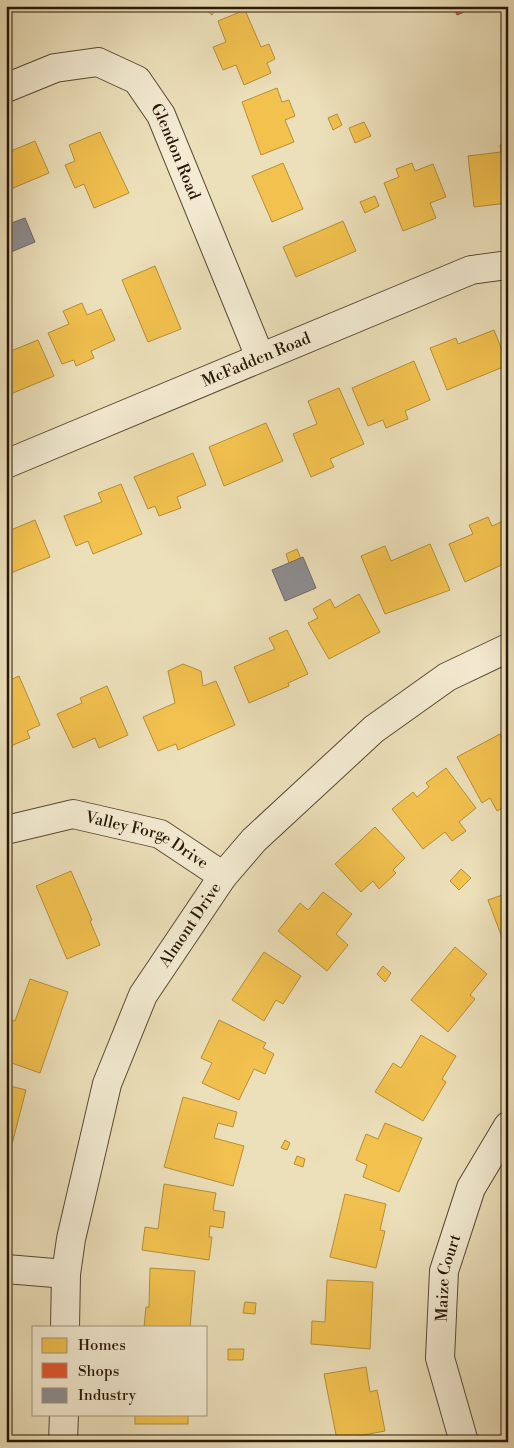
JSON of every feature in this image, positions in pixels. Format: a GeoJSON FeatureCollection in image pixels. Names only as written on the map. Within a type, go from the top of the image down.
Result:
{"type":"FeatureCollection","features":[{"type":"Feature","properties":{"kind":"street","name":"Glendon Road"},"geometry":{"type":"LineString","coordinates":[[6,88],[56,68],[98,62],[137,80],[161,115],[260,357]]}},
{"type":"Feature","properties":{"kind":"street","name":"McFadden Road"},"geometry":{"type":"LineString","coordinates":[[6,464],[471,270],[508,265]]}},
{"type":"Feature","properties":{"kind":"street","name":"Almont Drive"},"geometry":{"type":"LineString","coordinates":[[66,1326],[66,1274],[71,1239],[107,1084],[143,995],[223,876],[254,840],[374,728],[447,677],[508,648]]}},
{"type":"Feature","properties":{"kind":"street","name":"Valley Forge Drive"},"geometry":{"type":"LineString","coordinates":[[6,830],[73,814],[160,834],[223,876]]}},
{"type":"Feature","properties":{"kind":"street","name":"Maize Court"},"geometry":{"type":"LineString","coordinates":[[464,1442],[440,1358],[444,1271],[471,1188],[508,1126]]}},
{"type":"Feature","properties":{"kind":"street"},"geometry":{"type":"LineString","coordinates":[[6,1268],[66,1274]]}},
{"type":"Feature","properties":{"kind":"street"},"geometry":{"type":"LineString","coordinates":[[63,1442],[64,1416]]}},
{"type":"Feature","properties":{"kind":"building: Homes"},"geometry":{"type":"Polygon","coordinates":[[[6,6],[26,6],[8,14],[6,6]]]}},
{"type":"Feature","properties":{"kind":"building: Homes"},"geometry":{"type":"Polygon","coordinates":[[[201,6],[218,6],[212,15],[201,6]]]}},
{"type":"Feature","properties":{"kind":"building: Homes"},"geometry":{"type":"Polygon","coordinates":[[[245,10],[261,47],[269,44],[275,59],[267,63],[271,73],[244,85],[236,65],[223,70],[213,47],[226,42],[218,21],[245,10]]]}},
{"type":"Feature","properties":{"kind":"building: Homes"},"geometry":{"type":"Polygon","coordinates":[[[277,88],[282,102],[289,100],[295,116],[285,120],[294,142],[261,155],[242,102],[277,88]]]}},
{"type":"Feature","properties":{"kind":"building: Homes"},"geometry":{"type":"Polygon","coordinates":[[[337,114],[342,125],[333,130],[328,118],[337,114]]]}},
{"type":"Feature","properties":{"kind":"building: Homes"},"geometry":{"type":"Polygon","coordinates":[[[364,122],[371,136],[355,143],[349,128],[364,122]]]}},
{"type":"Feature","properties":{"kind":"building: Homes"},"geometry":{"type":"Polygon","coordinates":[[[100,132],[129,193],[94,208],[84,184],[75,188],[65,165],[75,161],[69,145],[100,132]]]}},
{"type":"Feature","properties":{"kind":"building: Homes"},"geometry":{"type":"Polygon","coordinates":[[[35,141],[49,173],[6,191],[6,153],[35,141]]]}},
{"type":"Feature","properties":{"kind":"building: Homes"},"geometry":{"type":"Polygon","coordinates":[[[508,144],[508,203],[474,207],[468,156],[501,152],[500,145],[508,144]]]}},
{"type":"Feature","properties":{"kind":"building: Homes"},"geometry":{"type":"Polygon","coordinates":[[[283,163],[303,209],[272,222],[252,176],[283,163]]]}},
{"type":"Feature","properties":{"kind":"building: Homes"},"geometry":{"type":"Polygon","coordinates":[[[412,163],[415,171],[433,164],[446,197],[430,203],[436,218],[403,231],[384,183],[399,177],[396,169],[412,163]]]}},
{"type":"Feature","properties":{"kind":"building: Homes"},"geometry":{"type":"Polygon","coordinates":[[[375,196],[379,206],[365,213],[360,202],[375,196]]]}},
{"type":"Feature","properties":{"kind":"building: Homes"},"geometry":{"type":"Polygon","coordinates":[[[343,221],[356,251],[296,277],[283,247],[343,221]]]}},
{"type":"Feature","properties":{"kind":"building: Homes"},"geometry":{"type":"Polygon","coordinates":[[[155,266],[181,329],[148,342],[122,280],[155,266]]]}},
{"type":"Feature","properties":{"kind":"building: Homes"},"geometry":{"type":"Polygon","coordinates":[[[82,303],[87,315],[101,309],[115,340],[91,351],[94,358],[76,366],[74,360],[62,364],[48,333],[69,324],[63,311],[82,303]]]}},
{"type":"Feature","properties":{"kind":"building: Homes"},"geometry":{"type":"Polygon","coordinates":[[[494,330],[508,365],[447,390],[430,348],[456,338],[458,344],[494,330]]]}},
{"type":"Feature","properties":{"kind":"building: Homes"},"geometry":{"type":"Polygon","coordinates":[[[38,340],[54,376],[6,396],[6,353],[38,340]]]}},
{"type":"Feature","properties":{"kind":"building: Homes"},"geometry":{"type":"Polygon","coordinates":[[[414,361],[430,400],[405,411],[408,419],[386,428],[383,420],[368,426],[352,388],[414,361]]]}},
{"type":"Feature","properties":{"kind":"building: Homes"},"geometry":{"type":"Polygon","coordinates":[[[339,388],[364,444],[330,459],[334,467],[311,477],[293,434],[317,424],[308,401],[339,388]]]}},
{"type":"Feature","properties":{"kind":"building: Homes"},"geometry":{"type":"Polygon","coordinates":[[[266,423],[283,461],[224,486],[209,447],[266,423]]]}},
{"type":"Feature","properties":{"kind":"building: Homes"},"geometry":{"type":"Polygon","coordinates":[[[193,453],[206,485],[177,497],[181,508],[159,516],[155,506],[148,509],[134,477],[193,453]]]}},
{"type":"Feature","properties":{"kind":"building: Homes"},"geometry":{"type":"Polygon","coordinates":[[[121,484],[142,534],[93,554],[88,541],[76,546],[64,516],[102,502],[98,493],[121,484]]]}},
{"type":"Feature","properties":{"kind":"building: Homes"},"geometry":{"type":"Polygon","coordinates":[[[488,517],[492,526],[508,519],[508,562],[465,582],[449,544],[473,534],[469,525],[488,517]]]}},
{"type":"Feature","properties":{"kind":"building: Homes"},"geometry":{"type":"Polygon","coordinates":[[[35,520],[50,557],[6,575],[6,532],[35,520]]]}},
{"type":"Feature","properties":{"kind":"building: Homes"},"geometry":{"type":"Polygon","coordinates":[[[430,544],[450,590],[385,614],[361,556],[385,546],[391,561],[430,544]]]}},
{"type":"Feature","properties":{"kind":"building: Homes"},"geometry":{"type":"Polygon","coordinates":[[[297,549],[301,559],[289,563],[286,554],[297,549]]]}},
{"type":"Feature","properties":{"kind":"building: Homes"},"geometry":{"type":"Polygon","coordinates":[[[359,594],[380,632],[329,659],[308,623],[318,618],[313,609],[330,599],[335,608],[359,594]]]}},
{"type":"Feature","properties":{"kind":"building: Homes"},"geometry":{"type":"Polygon","coordinates":[[[287,630],[308,674],[288,683],[289,686],[249,703],[234,667],[275,649],[269,638],[287,630]]]}},
{"type":"Feature","properties":{"kind":"building: Homes"},"geometry":{"type":"Polygon","coordinates":[[[183,664],[201,671],[203,686],[216,681],[235,725],[178,750],[176,744],[158,751],[143,717],[175,703],[168,671],[183,664]]]}},
{"type":"Feature","properties":{"kind":"building: Homes"},"geometry":{"type":"Polygon","coordinates":[[[19,676],[40,725],[27,731],[30,738],[6,748],[6,682],[19,676]]]}},
{"type":"Feature","properties":{"kind":"building: Homes"},"geometry":{"type":"Polygon","coordinates":[[[107,686],[128,735],[99,748],[95,738],[73,748],[57,714],[82,703],[80,698],[107,686]]]}},
{"type":"Feature","properties":{"kind":"building: Homes"},"geometry":{"type":"Polygon","coordinates":[[[500,734],[503,740],[508,737],[508,805],[497,811],[490,798],[482,803],[457,757],[500,734]]]}},
{"type":"Feature","properties":{"kind":"building: Homes"},"geometry":{"type":"Polygon","coordinates":[[[446,768],[476,808],[459,822],[466,831],[452,841],[445,832],[423,849],[392,809],[413,792],[417,797],[429,787],[426,783],[446,768]]]}},
{"type":"Feature","properties":{"kind":"building: Homes"},"geometry":{"type":"Polygon","coordinates":[[[375,827],[405,858],[393,870],[396,873],[379,889],[373,881],[361,892],[335,864],[375,827]]]}},
{"type":"Feature","properties":{"kind":"building: Homes"},"geometry":{"type":"Polygon","coordinates":[[[461,869],[471,878],[459,890],[450,881],[461,869]]]}},
{"type":"Feature","properties":{"kind":"building: Homes"},"geometry":{"type":"Polygon","coordinates":[[[71,871],[92,920],[90,921],[100,945],[67,959],[36,886],[71,871]]]}},
{"type":"Feature","properties":{"kind":"building: Homes"},"geometry":{"type":"Polygon","coordinates":[[[323,892],[352,914],[336,934],[348,945],[327,971],[278,931],[300,903],[308,910],[323,892]]]}},
{"type":"Feature","properties":{"kind":"building: Homes"},"geometry":{"type":"Polygon","coordinates":[[[508,893],[508,950],[507,951],[488,900],[508,893]]]}},
{"type":"Feature","properties":{"kind":"building: Homes"},"geometry":{"type":"Polygon","coordinates":[[[455,947],[487,974],[470,995],[475,999],[448,1032],[411,1000],[455,947]]]}},
{"type":"Feature","properties":{"kind":"building: Homes"},"geometry":{"type":"Polygon","coordinates":[[[264,952],[301,976],[283,1004],[276,1000],[264,1021],[232,1000],[264,952]]]}},
{"type":"Feature","properties":{"kind":"building: Homes"},"geometry":{"type":"Polygon","coordinates":[[[383,966],[391,973],[385,982],[377,974],[383,966]]]}},
{"type":"Feature","properties":{"kind":"building: Homes"},"geometry":{"type":"Polygon","coordinates":[[[30,979],[68,992],[40,1073],[6,1061],[6,1034],[11,1019],[15,1021],[30,979]]]}},
{"type":"Feature","properties":{"kind":"building: Homes"},"geometry":{"type":"Polygon","coordinates":[[[219,1020],[266,1043],[263,1048],[274,1054],[265,1074],[254,1069],[239,1100],[202,1083],[212,1063],[201,1058],[219,1020]]]}},
{"type":"Feature","properties":{"kind":"building: Homes"},"geometry":{"type":"Polygon","coordinates":[[[421,1035],[456,1056],[442,1079],[446,1082],[423,1121],[375,1092],[393,1063],[401,1068],[421,1035]]]}},
{"type":"Feature","properties":{"kind":"building: Homes"},"geometry":{"type":"Polygon","coordinates":[[[6,1085],[26,1090],[12,1144],[6,1142],[6,1085]]]}},
{"type":"Feature","properties":{"kind":"building: Homes"},"geometry":{"type":"Polygon","coordinates":[[[183,1097],[237,1112],[233,1127],[218,1123],[214,1138],[244,1146],[233,1186],[164,1167],[183,1097]]]}},
{"type":"Feature","properties":{"kind":"building: Homes"},"geometry":{"type":"Polygon","coordinates":[[[385,1123],[422,1138],[399,1192],[363,1177],[367,1165],[356,1160],[366,1134],[378,1139],[385,1123]]]}},
{"type":"Feature","properties":{"kind":"building: Homes"},"geometry":{"type":"Polygon","coordinates":[[[285,1140],[290,1143],[287,1150],[281,1148],[285,1140]]]}},
{"type":"Feature","properties":{"kind":"building: Homes"},"geometry":{"type":"Polygon","coordinates":[[[297,1156],[305,1159],[303,1167],[294,1164],[297,1156]]]}},
{"type":"Feature","properties":{"kind":"building: Homes"},"geometry":{"type":"Polygon","coordinates":[[[164,1184],[216,1193],[213,1210],[225,1212],[223,1228],[210,1226],[209,1237],[212,1237],[209,1260],[142,1250],[145,1227],[158,1229],[164,1184]]]}},
{"type":"Feature","properties":{"kind":"building: Homes"},"geometry":{"type":"Polygon","coordinates":[[[345,1194],[386,1204],[380,1230],[385,1231],[376,1268],[330,1257],[345,1194]]]}},
{"type":"Feature","properties":{"kind":"building: Homes"},"geometry":{"type":"Polygon","coordinates":[[[150,1268],[195,1271],[190,1326],[144,1326],[146,1307],[149,1307],[150,1268]]]}},
{"type":"Feature","properties":{"kind":"building: Homes"},"geometry":{"type":"Polygon","coordinates":[[[327,1280],[373,1282],[370,1349],[311,1344],[312,1321],[325,1322],[327,1280]]]}},
{"type":"Feature","properties":{"kind":"building: Homes"},"geometry":{"type":"Polygon","coordinates":[[[245,1302],[256,1303],[255,1314],[243,1313],[245,1302]]]}},
{"type":"Feature","properties":{"kind":"building: Homes"},"geometry":{"type":"Polygon","coordinates":[[[228,1349],[244,1349],[243,1360],[228,1360],[228,1349]]]}},
{"type":"Feature","properties":{"kind":"building: Homes"},"geometry":{"type":"Polygon","coordinates":[[[366,1367],[370,1392],[377,1390],[385,1431],[337,1440],[324,1374],[366,1367]]]}},
{"type":"Feature","properties":{"kind":"building: Homes"},"geometry":{"type":"Polygon","coordinates":[[[135,1416],[188,1416],[188,1424],[135,1424],[135,1416]]]}},
{"type":"Feature","properties":{"kind":"building: Homes"},"geometry":{"type":"Polygon","coordinates":[[[137,1437],[185,1437],[185,1442],[137,1442],[137,1437]]]}},
{"type":"Feature","properties":{"kind":"building: Shops"},"geometry":{"type":"Polygon","coordinates":[[[453,6],[479,6],[457,15],[453,6]]]}},
{"type":"Feature","properties":{"kind":"building: Industry"},"geometry":{"type":"Polygon","coordinates":[[[25,218],[35,242],[11,252],[6,241],[6,225],[25,218]]]}},
{"type":"Feature","properties":{"kind":"building: Industry"},"geometry":{"type":"Polygon","coordinates":[[[303,557],[316,588],[285,601],[272,570],[303,557]]]}}]}
